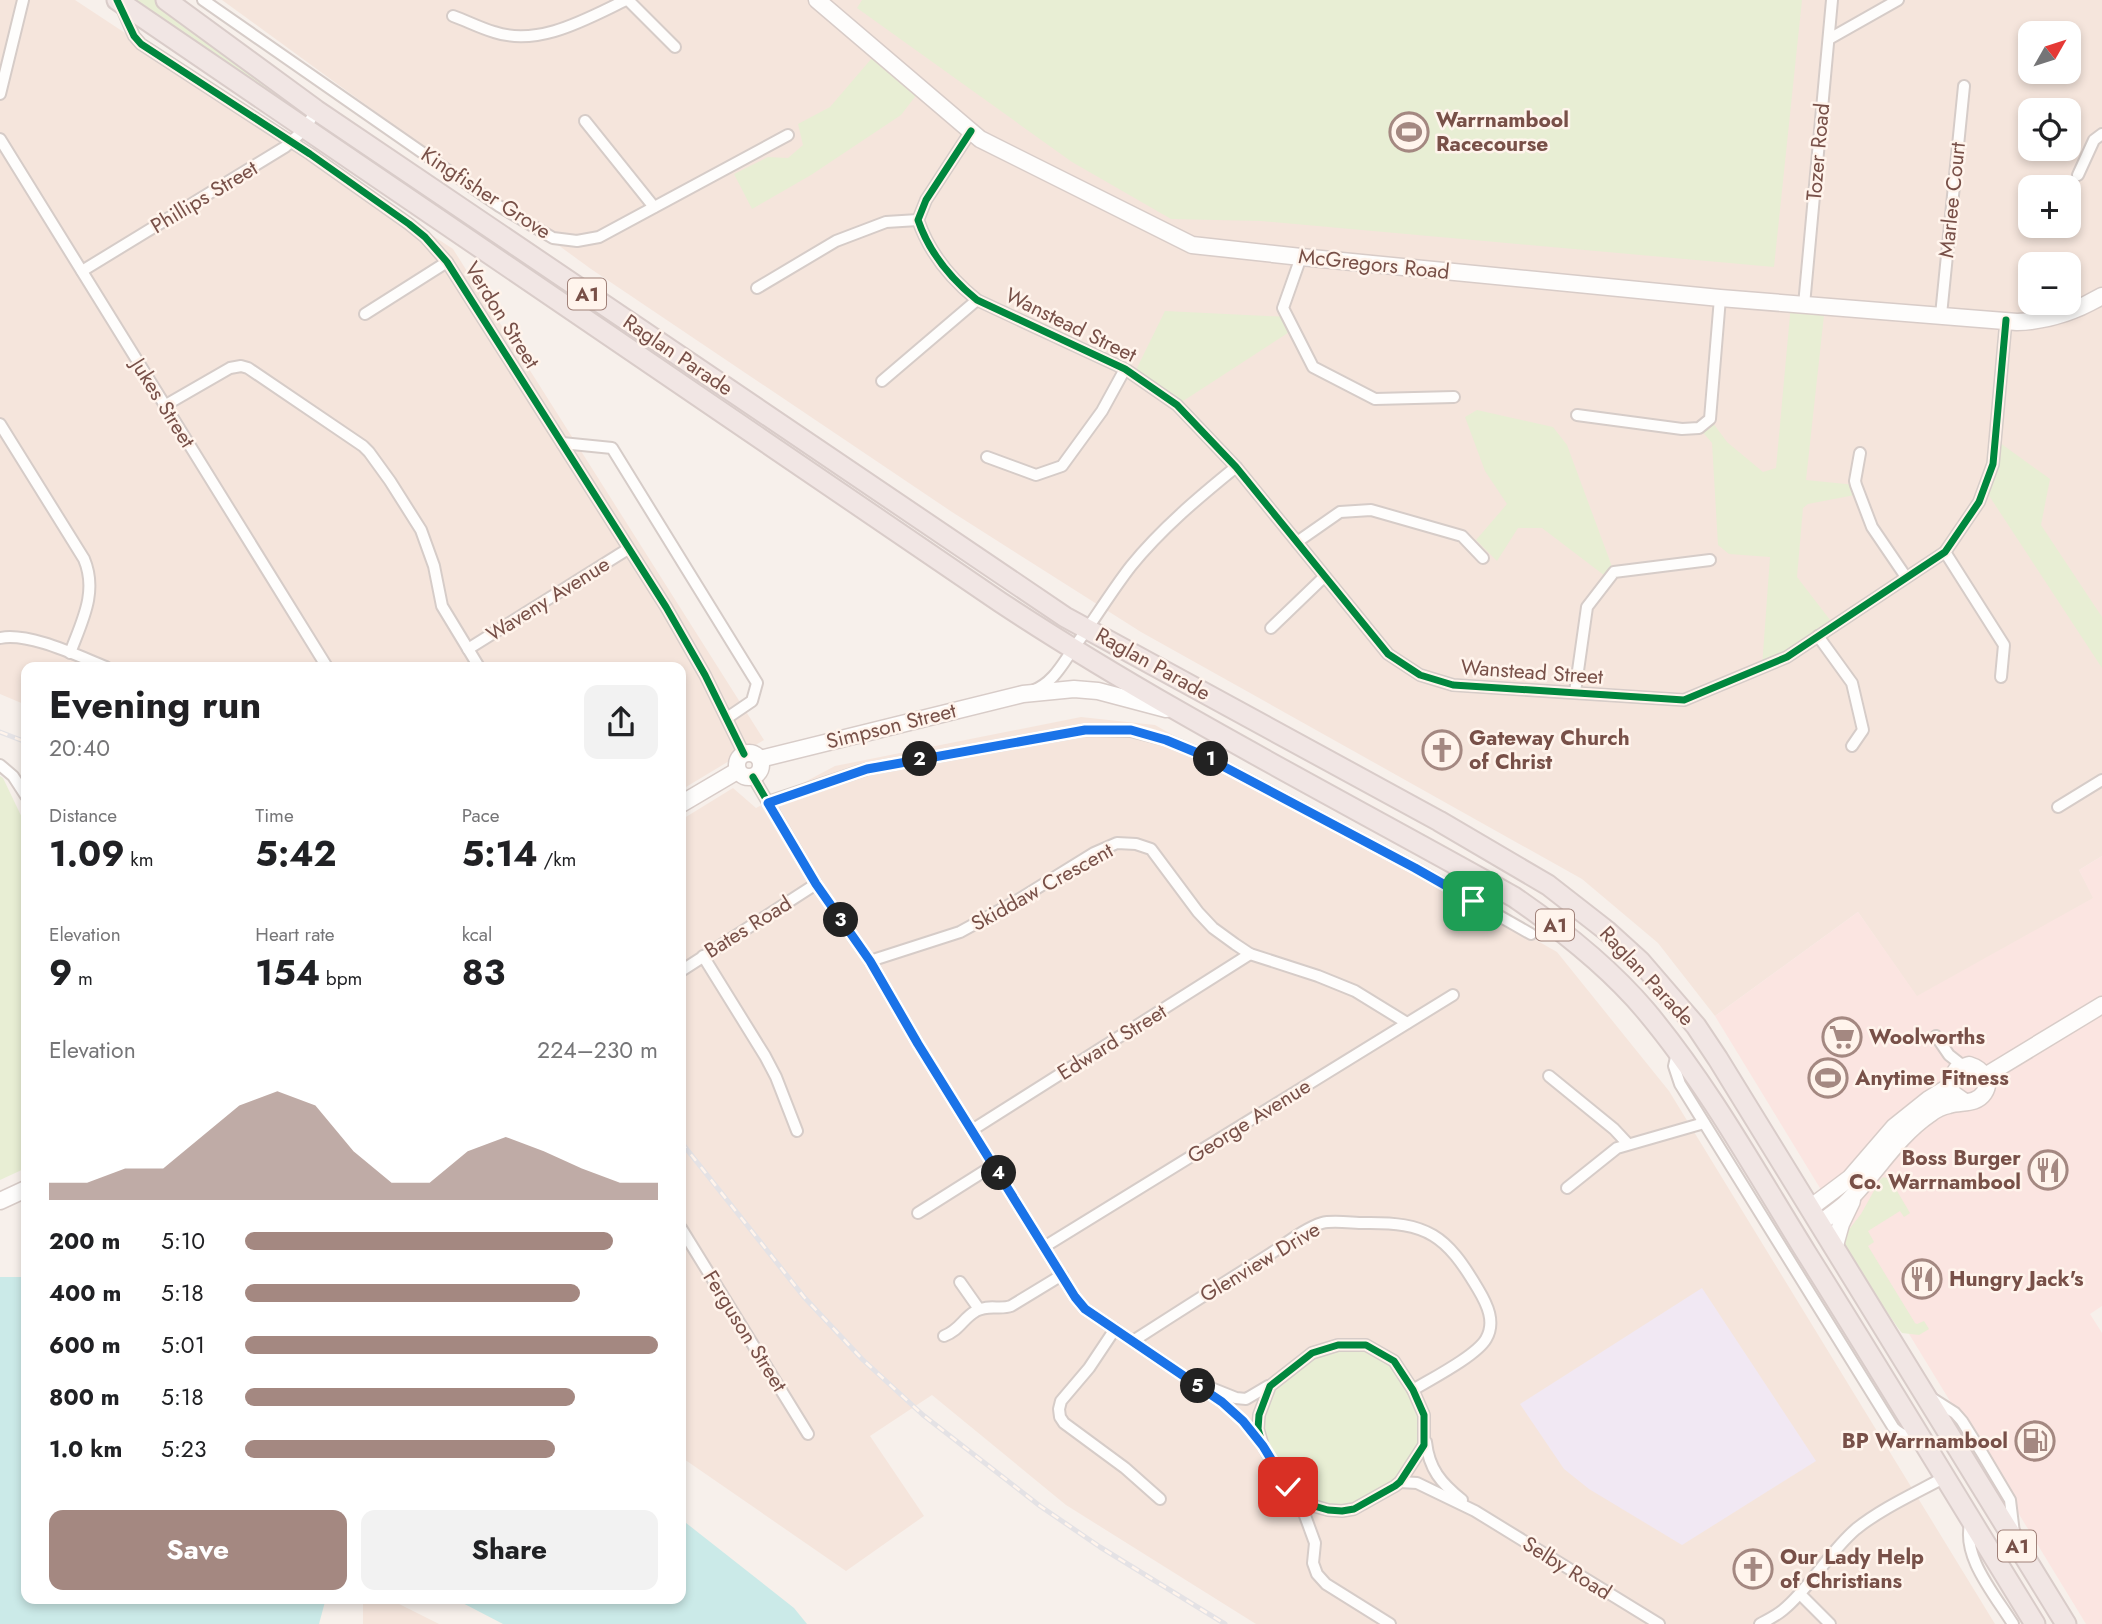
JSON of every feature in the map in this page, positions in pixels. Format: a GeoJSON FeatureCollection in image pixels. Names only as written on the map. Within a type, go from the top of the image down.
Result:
{"type":"FeatureCollection","features":[{"type":"Feature","properties":{"kind":"highway","name":"Raglan Parade"},"geometry":{"type":"LineString","coordinates":[[117,0],[298,136],[1072,650],[1514,897],[1586,950],[1645,1009],[1677,1050],[1792,1230],[2035,1624]]}},
{"type":"Feature","properties":{"kind":"highway","name":"Raglan Parade"},"geometry":{"type":"LineString","coordinates":[[166,0],[316,110],[1065,617],[1439,821],[1548,885],[1607,931],[1640,961],[1696,1026],[1740,1093],[2066,1624]]}},
{"type":"Feature","properties":{"kind":"highway"},"geometry":{"type":"LineString","coordinates":[[1426,847],[1439,821]]}},
{"type":"Feature","properties":{"kind":"street"},"geometry":{"type":"LineString","coordinates":[[0,94],[23,0]]}},
{"type":"Feature","properties":{"kind":"street","name":"Kingfisher Grove"},"geometry":{"type":"LineString","coordinates":[[202,0],[499,206],[553,238],[577,242],[599,237],[788,135]]}},
{"type":"Feature","properties":{"kind":"street"},"geometry":{"type":"LineString","coordinates":[[453,16],[496,33],[534,35],[563,28],[627,0],[675,47]]}},
{"type":"Feature","properties":{"kind":"street","name":"McGregors Road"},"geometry":{"type":"LineString","coordinates":[[817,0],[980,139],[1192,245],[1720,298],[2033,322],[2066,315],[2102,296]]}},
{"type":"Feature","properties":{"kind":"street","name":"Tozer Road"},"geometry":{"type":"LineString","coordinates":[[1804,305],[1832,0]]}},
{"type":"Feature","properties":{"kind":"street"},"geometry":{"type":"LineString","coordinates":[[1829,39],[1898,0]]}},
{"type":"Feature","properties":{"kind":"street"},"geometry":{"type":"LineString","coordinates":[[238,26],[249,60]]}},
{"type":"Feature","properties":{"kind":"street","name":"Marlee Court"},"geometry":{"type":"LineString","coordinates":[[1941,315],[1964,86]]}},
{"type":"Feature","properties":{"kind":"street","name":"Phillips Street"},"geometry":{"type":"LineString","coordinates":[[82,271],[298,136],[316,110]]}},
{"type":"Feature","properties":{"kind":"street"},"geometry":{"type":"LineString","coordinates":[[585,121],[654,207]]}},
{"type":"Feature","properties":{"kind":"street"},"geometry":{"type":"LineString","coordinates":[[757,288],[835,241],[886,222],[918,220],[926,200],[971,131]]}},
{"type":"Feature","properties":{"kind":"street"},"geometry":{"type":"LineString","coordinates":[[2078,175],[2094,140],[2102,134]]}},
{"type":"Feature","properties":{"kind":"street","name":"Verdon Street"},"geometry":{"type":"LineString","coordinates":[[298,136],[425,237],[447,262],[666,607],[744,754]]}},
{"type":"Feature","properties":{"kind":"street","name":"Jukes Street"},"geometry":{"type":"LineString","coordinates":[[0,139],[324,662]]}},
{"type":"Feature","properties":{"kind":"street","name":"Wanstead Street"},"geometry":{"type":"LineString","coordinates":[[918,220],[925,240],[938,258],[958,285],[977,300],[1125,369],[1177,405],[1236,467],[1388,654],[1420,675],[1453,685],[1684,700],[1787,657],[1945,552],[1979,502],[1993,464],[2006,320]]}},
{"type":"Feature","properties":{"kind":"street"},"geometry":{"type":"LineString","coordinates":[[1301,257],[1283,308],[1313,367],[1375,399],[1454,397]]}},
{"type":"Feature","properties":{"kind":"street"},"geometry":{"type":"LineString","coordinates":[[365,314],[447,262]]}},
{"type":"Feature","properties":{"kind":"street"},"geometry":{"type":"LineString","coordinates":[[1577,415],[1682,429],[1699,428],[1710,419],[1720,298]]}},
{"type":"Feature","properties":{"kind":"street"},"geometry":{"type":"LineString","coordinates":[[882,381],[977,300]]}},
{"type":"Feature","properties":{"kind":"street"},"geometry":{"type":"LineString","coordinates":[[164,406],[230,368],[241,366],[248,368],[363,446],[390,481],[421,530],[442,606],[476,662]]}},
{"type":"Feature","properties":{"kind":"street"},"geometry":{"type":"LineString","coordinates":[[988,457],[1037,475],[1062,466],[1102,411],[1125,369]]}},
{"type":"Feature","properties":{"kind":"street"},"geometry":{"type":"LineString","coordinates":[[0,424],[88,569],[91,579],[86,610],[71,653]]}},
{"type":"Feature","properties":{"kind":"street"},"geometry":{"type":"LineString","coordinates":[[562,443],[612,448],[757,683],[751,701],[727,718]]}},
{"type":"Feature","properties":{"kind":"street"},"geometry":{"type":"LineString","coordinates":[[1860,453],[1855,481],[1872,527],[1906,577]]}},
{"type":"Feature","properties":{"kind":"street","name":"Simpson Street"},"geometry":{"type":"LineString","coordinates":[[760,759],[1038,689],[1051,679],[1089,629],[1112,592],[1156,538],[1236,467]]}},
{"type":"Feature","properties":{"kind":"street"},"geometry":{"type":"LineString","coordinates":[[1297,542],[1340,512],[1371,510],[1462,536],[1483,558]]}},
{"type":"Feature","properties":{"kind":"street","name":"Waveny Avenue"},"geometry":{"type":"LineString","coordinates":[[468,649],[628,549]]}},
{"type":"Feature","properties":{"kind":"street"},"geometry":{"type":"LineString","coordinates":[[1945,552],[2004,645],[2001,677]]}},
{"type":"Feature","properties":{"kind":"street"},"geometry":{"type":"LineString","coordinates":[[1575,692],[1587,607],[1614,572],[1710,560]]}},
{"type":"Feature","properties":{"kind":"street"},"geometry":{"type":"LineString","coordinates":[[1271,628],[1324,576]]}},
{"type":"Feature","properties":{"kind":"street"},"geometry":{"type":"LineString","coordinates":[[1818,636],[1852,683],[1863,730],[1852,746]]}},
{"type":"Feature","properties":{"kind":"street"},"geometry":{"type":"LineString","coordinates":[[0,638],[24,638],[94,662]]}},
{"type":"Feature","properties":{"kind":"street","name":"Simpson Street"},"geometry":{"type":"LineString","coordinates":[[1023,694],[1074,689],[1122,696],[1166,709],[1225,737]]}},
{"type":"Feature","properties":{"kind":"street"},"geometry":{"type":"LineString","coordinates":[[768,803],[867,769],[1085,730],[1131,730],[1200,754],[1415,868],[1531,934]]}},
{"type":"Feature","properties":{"kind":"street"},"geometry":{"type":"LineString","coordinates":[[686,802],[745,774],[761,770],[760,759],[754,754],[744,754],[736,763],[745,774],[768,803],[816,884],[870,961],[918,1044],[1075,1297],[1085,1309],[1187,1378],[1243,1421],[1300,1502],[1315,1543],[1313,1563],[1317,1574],[1326,1584],[1391,1624]]}},
{"type":"Feature","properties":{"kind":"street"},"geometry":{"type":"LineString","coordinates":[[0,765],[13,776],[21,788]]}},
{"type":"Feature","properties":{"kind":"street"},"geometry":{"type":"LineString","coordinates":[[2058,807],[2102,780]]}},
{"type":"Feature","properties":{"kind":"street","name":"Skiddaw Crescent"},"geometry":{"type":"LineString","coordinates":[[870,961],[960,932],[1094,853],[1116,843],[1136,844],[1151,849],[1213,928],[1250,954],[1340,984],[1372,1000],[1407,1023]]}},
{"type":"Feature","properties":{"kind":"street"},"geometry":{"type":"LineString","coordinates":[[1415,868],[1426,847]]}},
{"type":"Feature","properties":{"kind":"street","name":"Bates Road"},"geometry":{"type":"LineString","coordinates":[[686,968],[816,884]]}},
{"type":"Feature","properties":{"kind":"street","name":"Edward Street"},"geometry":{"type":"LineString","coordinates":[[972,1130],[1250,954]]}},
{"type":"Feature","properties":{"kind":"street"},"geometry":{"type":"LineString","coordinates":[[703,956],[765,1056],[797,1132]]}},
{"type":"Feature","properties":{"kind":"street","name":"George Avenue"},"geometry":{"type":"LineString","coordinates":[[1044,1247],[1453,995]]}},
{"type":"Feature","properties":{"kind":"street"},"geometry":{"type":"LineString","coordinates":[[1985,1076],[2102,1004]]}},
{"type":"Feature","properties":{"kind":"street"},"geometry":{"type":"LineString","coordinates":[[1936,1036],[1949,1055],[1955,1075],[1952,1094],[1965,1102]]}},
{"type":"Feature","properties":{"kind":"street","name":"Raglan Parade"},"geometry":{"type":"LineString","coordinates":[[1677,1050],[1674,1066],[1677,1077],[1893,1427],[1904,1436],[1919,1435]]}},
{"type":"Feature","properties":{"kind":"street"},"geometry":{"type":"LineString","coordinates":[[1792,1230],[1814,1216],[1844,1205],[1895,1144],[1931,1112],[1982,1097],[1986,1087],[1985,1076],[1976,1067],[1955,1075],[1894,1127],[1814,1216],[1792,1230]]}},
{"type":"Feature","properties":{"kind":"street"},"geometry":{"type":"LineString","coordinates":[[1549,1076],[1614,1129],[1628,1144]]}},
{"type":"Feature","properties":{"kind":"street"},"geometry":{"type":"LineString","coordinates":[[1567,1188],[1617,1148],[1704,1122]]}},
{"type":"Feature","properties":{"kind":"street"},"geometry":{"type":"LineString","coordinates":[[918,1213],[994,1165]]}},
{"type":"Feature","properties":{"kind":"street"},"geometry":{"type":"LineString","coordinates":[[1834,1249],[1841,1224],[1858,1189]]}},
{"type":"Feature","properties":{"kind":"street"},"geometry":{"type":"LineString","coordinates":[[0,1201],[21,1191]]}},
{"type":"Feature","properties":{"kind":"street","name":"Glenview Drive"},"geometry":{"type":"LineString","coordinates":[[1133,1340],[1323,1222],[1402,1224],[1425,1229],[1453,1251],[1482,1295],[1491,1321],[1485,1341],[1475,1351],[1413,1390]]}},
{"type":"Feature","properties":{"kind":"street","name":"Ferguson Street"},"geometry":{"type":"LineString","coordinates":[[686,1236],[808,1434]]}},
{"type":"Feature","properties":{"kind":"street"},"geometry":{"type":"LineString","coordinates":[[944,1336],[953,1332],[979,1309],[1011,1306],[1062,1275]]}},
{"type":"Feature","properties":{"kind":"street"},"geometry":{"type":"LineString","coordinates":[[960,1282],[979,1309]]}},
{"type":"Feature","properties":{"kind":"street"},"geometry":{"type":"LineString","coordinates":[[1115,1329],[1089,1368],[1065,1394],[1059,1409],[1060,1417],[1072,1430],[1125,1468],[1160,1499]]}},
{"type":"Feature","properties":{"kind":"street"},"geometry":{"type":"LineString","coordinates":[[1187,1378],[1236,1398],[1246,1399],[1270,1386],[1312,1353],[1338,1345],[1366,1345],[1394,1361],[1413,1390],[1424,1415],[1424,1445],[1400,1482],[1367,1502],[1342,1511],[1300,1502]]}},
{"type":"Feature","properties":{"kind":"street"},"geometry":{"type":"LineString","coordinates":[[1263,1446],[1258,1429],[1259,1415],[1270,1386]]}},
{"type":"Feature","properties":{"kind":"street","name":"Selby Road"},"geometry":{"type":"LineString","coordinates":[[1425,1437],[1427,1458],[1434,1472],[1448,1489],[1475,1511]]}},
{"type":"Feature","properties":{"kind":"street"},"geometry":{"type":"LineString","coordinates":[[1760,1624],[1782,1611],[1800,1594],[1839,1546],[1857,1529],[1878,1514],[1945,1477]]}},
{"type":"Feature","properties":{"kind":"street","name":"Selby Road"},"geometry":{"type":"LineString","coordinates":[[1400,1482],[1417,1483],[1475,1511],[1659,1624]]}},
{"type":"Feature","properties":{"kind":"street"},"geometry":{"type":"LineString","coordinates":[[1971,1520],[1967,1532],[1970,1551],[2013,1624]]}},
{"type":"Feature","properties":{"kind":"street"},"geometry":{"type":"LineString","coordinates":[[1800,1594],[1830,1624]]}},
{"type":"Feature","properties":{"kind":"shaded area"},"geometry":{"type":"Polygon","coordinates":[[[0,0],[75,0],[453,249],[764,740],[686,787],[686,662],[21,662],[21,703],[0,694],[0,0]]]}},
{"type":"Feature","properties":{"kind":"shaded area"},"geometry":{"type":"Polygon","coordinates":[[[222,0],[2102,0],[2102,856],[2079,870],[2094,898],[1917,997],[1858,912],[1715,1016],[1658,943],[1582,879],[1141,632],[952,512],[591,269],[222,0]]]}},
{"type":"Feature","properties":{"kind":"shaded area"},"geometry":{"type":"Polygon","coordinates":[[[1081,717],[1155,725],[1557,952],[1669,1091],[1995,1624],[1256,1624],[1066,1505],[932,1395],[870,1436],[924,1516],[846,1571],[686,1460],[686,817],[733,788],[756,808],[835,766],[1081,717]]]}},
{"type":"Feature","properties":{"kind":"shaded area"},"geometry":{"type":"Polygon","coordinates":[[[2102,856],[2102,1306],[2090,1314],[2102,1333],[2102,1624],[2086,1624],[1715,1016],[1858,912],[1917,996],[2093,898],[2079,870],[2102,856]]]}},
{"type":"Feature","properties":{"kind":"shaded area"},"geometry":{"type":"Polygon","coordinates":[[[1702,1288],[1816,1461],[1682,1545],[1589,1489],[1564,1469],[1520,1404],[1702,1288]]]}},
{"type":"Feature","properties":{"kind":"shaded area"},"geometry":{"type":"Polygon","coordinates":[[[363,1604],[399,1604],[439,1624],[363,1624],[363,1604]]]}},
{"type":"Feature","properties":{"kind":"green space"},"geometry":{"type":"Polygon","coordinates":[[[117,0],[166,0],[300,109],[301,113],[296,114],[117,0]]]}},
{"type":"Feature","properties":{"kind":"green space","name":"Warrnambool Racecourse"},"geometry":{"type":"Polygon","coordinates":[[[862,0],[1802,0],[1774,267],[1261,221],[1171,219],[1072,162],[857,8],[862,0]]]}},
{"type":"Feature","properties":{"kind":"green space"},"geometry":{"type":"Polygon","coordinates":[[[878,51],[921,89],[901,115],[811,175],[752,209],[734,174],[768,157],[788,158],[803,145],[798,124],[830,107],[878,51]]]}},
{"type":"Feature","properties":{"kind":"green space"},"geometry":{"type":"Polygon","coordinates":[[[1791,304],[1825,306],[1806,480],[1856,485],[1860,494],[1808,504],[1803,508],[1797,577],[1834,625],[1762,667],[1770,557],[1729,554],[1718,545],[1712,443],[1699,428],[1710,419],[1727,442],[1763,472],[1776,468],[1791,304]]]}},
{"type":"Feature","properties":{"kind":"green space"},"geometry":{"type":"Polygon","coordinates":[[[1165,311],[1288,317],[1294,329],[1177,405],[1134,374],[1165,311]]]}},
{"type":"Feature","properties":{"kind":"green space"},"geometry":{"type":"Polygon","coordinates":[[[1477,410],[1553,427],[1567,445],[1614,572],[1609,579],[1542,528],[1518,528],[1497,561],[1476,540],[1507,504],[1485,471],[1465,417],[1477,410]]]}},
{"type":"Feature","properties":{"kind":"green space"},"geometry":{"type":"Polygon","coordinates":[[[1996,440],[2050,479],[2041,525],[2102,617],[2102,668],[1984,488],[1996,440]]]}},
{"type":"Feature","properties":{"kind":"green space"},"geometry":{"type":"Polygon","coordinates":[[[0,776],[21,816],[21,1170],[0,1180],[0,776]]]}},
{"type":"Feature","properties":{"kind":"green space"},"geometry":{"type":"Polygon","coordinates":[[[1883,1177],[1890,1179],[1910,1213],[1904,1217],[1900,1211],[1868,1231],[1874,1242],[1868,1246],[1915,1323],[1924,1321],[1929,1329],[1919,1335],[1902,1333],[1842,1246],[1847,1232],[1883,1177]]]}},
{"type":"Feature","properties":{"kind":"green space"},"geometry":{"type":"Polygon","coordinates":[[[1366,1345],[1394,1361],[1413,1390],[1425,1430],[1400,1482],[1354,1509],[1300,1502],[1263,1446],[1259,1415],[1265,1394],[1312,1353],[1366,1345]]]}},
{"type":"Feature","properties":{"kind":"water"},"geometry":{"type":"Polygon","coordinates":[[[0,1277],[21,1277],[21,1604],[324,1604],[319,1624],[0,1624],[0,1277]]]}},
{"type":"Feature","properties":{"kind":"water"},"geometry":{"type":"Polygon","coordinates":[[[686,1523],[794,1608],[807,1624],[503,1624],[465,1604],[686,1604],[686,1523]]]}},
{"type":"Feature","properties":{"kind":"railway"},"geometry":{"type":"LineString","coordinates":[[0,732],[21,740]]}},
{"type":"Feature","properties":{"kind":"railway"},"geometry":{"type":"LineString","coordinates":[[686,1148],[804,1297],[862,1359],[923,1415],[1040,1506],[1100,1547],[1225,1624]]}},
{"type":"Feature","properties":{"kind":"cycle path"},"geometry":{"type":"LineString","coordinates":[[117,0],[134,36],[141,44],[310,154],[409,224],[425,237],[447,262],[666,607],[705,675],[744,754]]}},
{"type":"Feature","properties":{"kind":"cycle path"},"geometry":{"type":"LineString","coordinates":[[971,131],[926,200],[918,220],[928,243],[950,274],[977,300],[1125,369],[1177,405],[1236,467],[1388,654],[1420,675],[1453,685],[1684,700],[1787,657],[1945,552],[1979,502],[1993,464],[2006,320]]}},
{"type":"Feature","properties":{"kind":"cycle path"},"geometry":{"type":"LineString","coordinates":[[753,777],[816,884],[870,961],[918,1044],[1085,1309],[1222,1402],[1243,1421],[1263,1446],[1275,1468],[1300,1502],[1328,1510],[1354,1509],[1395,1486],[1424,1445],[1424,1415],[1413,1390],[1394,1361],[1366,1345],[1338,1345],[1312,1353],[1270,1386],[1259,1415],[1258,1429],[1263,1446]]}},
{"type":"Feature","properties":{"kind":"place","name":"Warrnambool Racecourse"},"geometry":{"type":"Point","coordinates":[1409,132]}},
{"type":"Feature","properties":{"kind":"place","name":"Gateway Church of Christ"},"geometry":{"type":"Point","coordinates":[1442,750]}},
{"type":"Feature","properties":{"kind":"place","name":"Woolworths"},"geometry":{"type":"Point","coordinates":[1842,1037]}},
{"type":"Feature","properties":{"kind":"place","name":"Anytime Fitness"},"geometry":{"type":"Point","coordinates":[1828,1078]}},
{"type":"Feature","properties":{"kind":"place","name":"Boss Burger Co. Warrnambool"},"geometry":{"type":"Point","coordinates":[2048,1170]}},
{"type":"Feature","properties":{"kind":"place","name":"Hungry Jack's"},"geometry":{"type":"Point","coordinates":[1922,1279]}},
{"type":"Feature","properties":{"kind":"place","name":"BP Warrnambool"},"geometry":{"type":"Point","coordinates":[2035,1441]}},
{"type":"Feature","properties":{"kind":"place","name":"Our Lady Help of Christians"},"geometry":{"type":"Point","coordinates":[1753,1569]}},
{"type":"Feature","properties":{"kind":"route"},"geometry":{"type":"LineString","coordinates":[[1288,1487],[1263,1446],[1243,1421],[1222,1402],[1085,1309],[1075,1297],[918,1044],[870,961],[816,884],[768,803],[867,769],[1085,730],[1131,730],[1200,754],[1473,901]]}}]}
